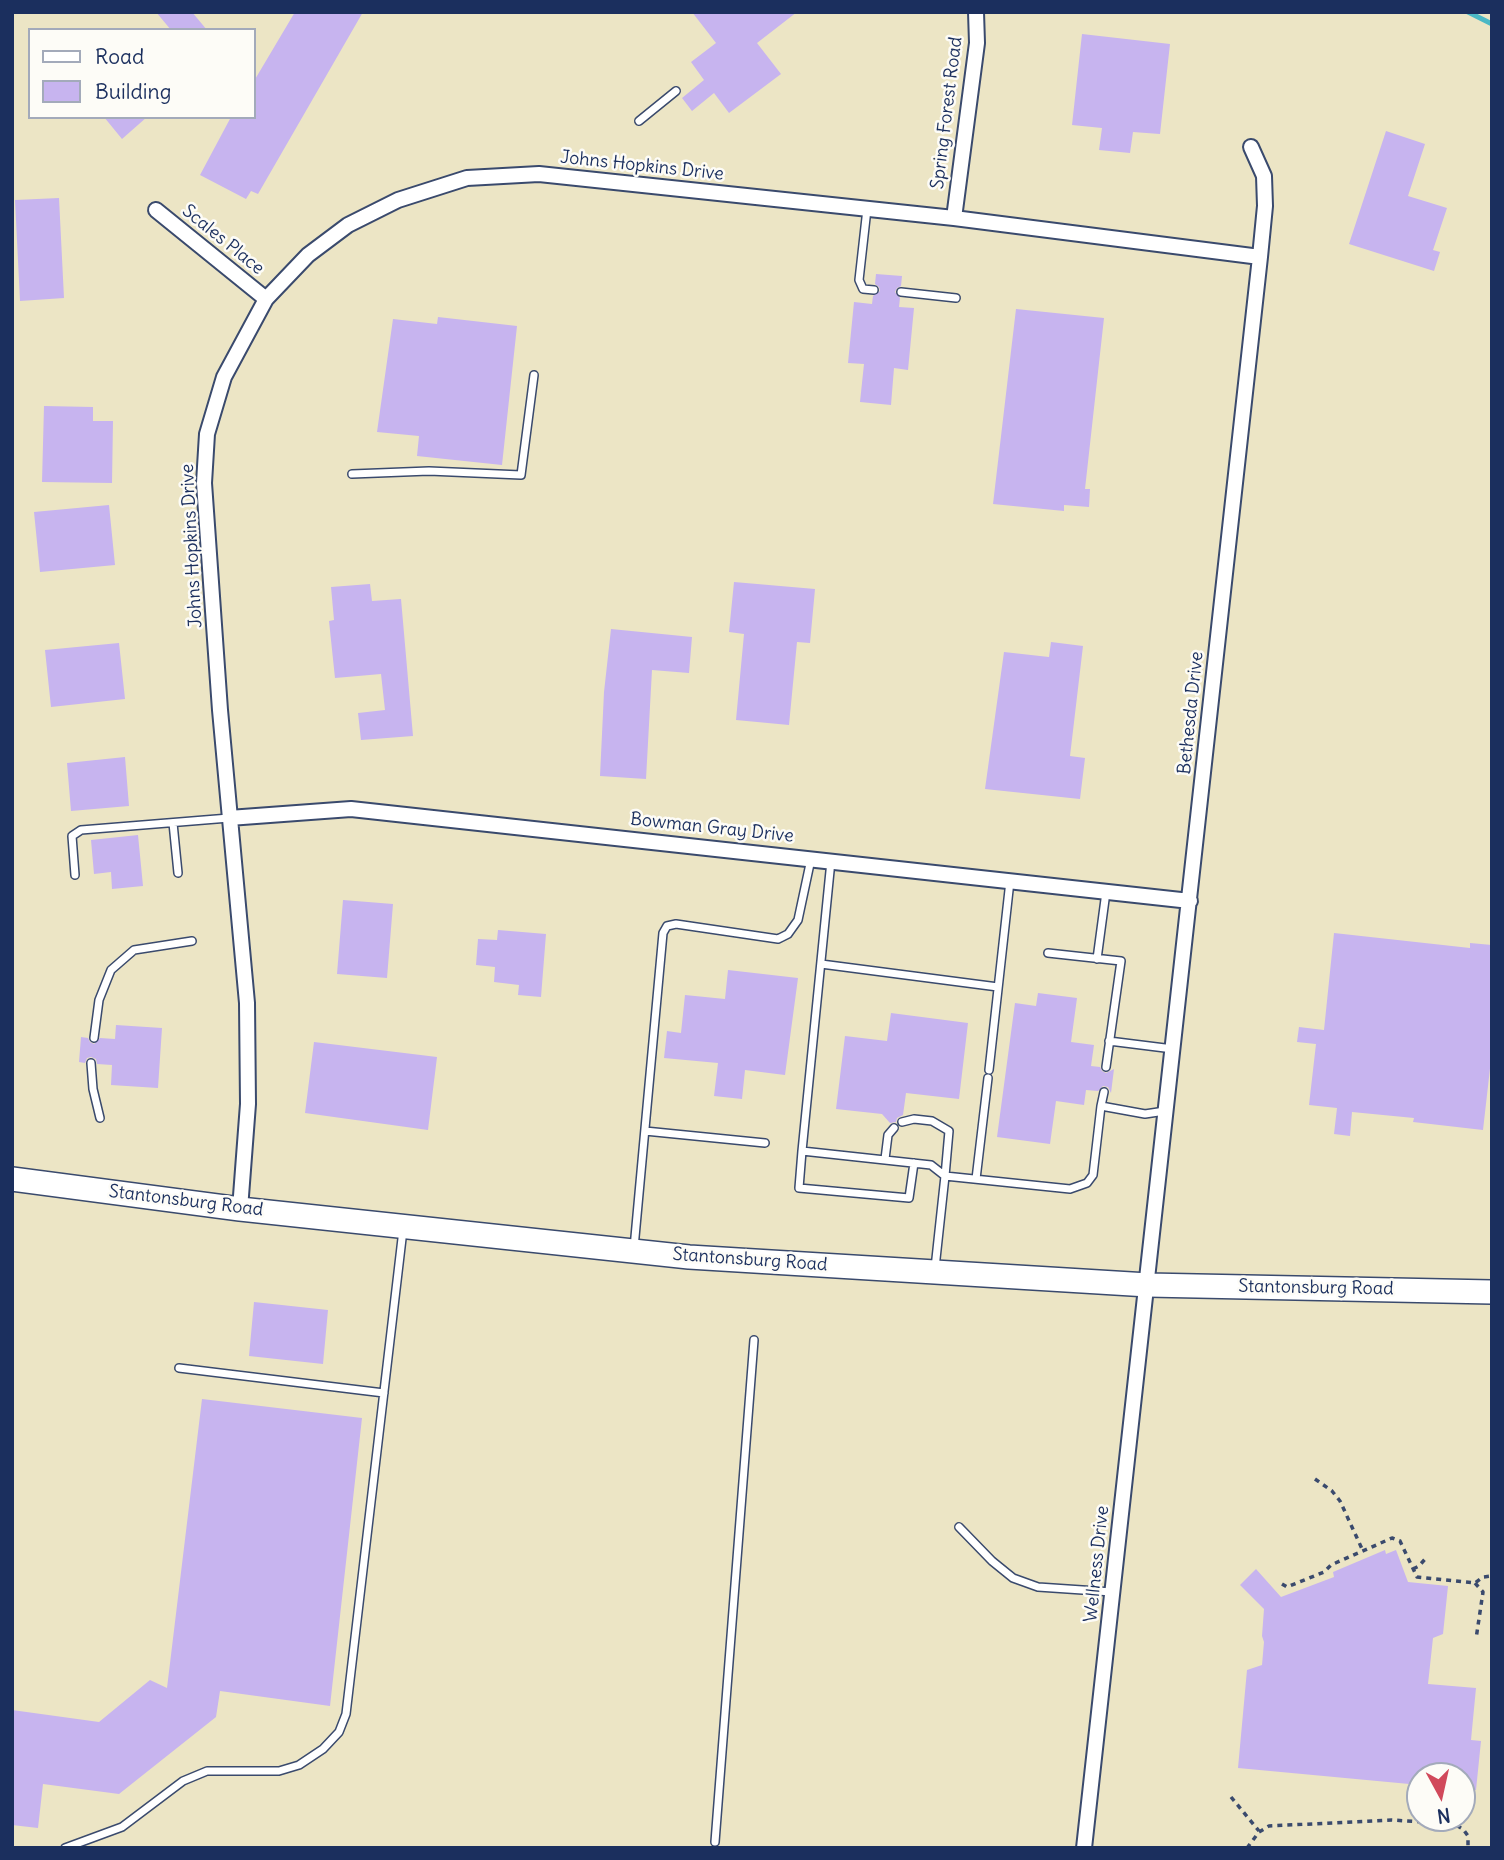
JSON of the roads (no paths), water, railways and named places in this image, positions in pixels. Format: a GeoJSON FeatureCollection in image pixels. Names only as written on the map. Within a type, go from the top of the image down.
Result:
{"type":"FeatureCollection","features":[{"type":"Feature","properties":{"kind":"main road","name":"Stantonsburg Road"},"geometry":{"type":"LineString","coordinates":[[12,1179],[240,1209],[689,1257],[1147,1285],[1492,1292]]}},
{"type":"Feature","properties":{"kind":"street","name":"Spring Forest Road"},"geometry":{"type":"LineString","coordinates":[[954,218],[977,43],[976,12]]}},
{"type":"Feature","properties":{"kind":"street","name":"Bethesda Drive"},"geometry":{"type":"LineString","coordinates":[[1147,1285],[1265,206],[1264,176],[1251,147]]}},
{"type":"Feature","properties":{"kind":"street","name":"Johns Hopkins Drive"},"geometry":{"type":"LineString","coordinates":[[240,1209],[248,1104],[247,1003],[229,818],[204,483],[207,434],[224,377],[266,299],[307,255],[348,225],[398,200],[467,178],[539,174],[954,218],[1260,257]]}},
{"type":"Feature","properties":{"kind":"street","name":"Scales Place"},"geometry":{"type":"LineString","coordinates":[[156,210],[266,299]]}},
{"type":"Feature","properties":{"kind":"street","name":"Bowman Gray Drive"},"geometry":{"type":"LineString","coordinates":[[229,818],[351,809],[1190,901]]}},
{"type":"Feature","properties":{"kind":"street","name":"Wellness Drive"},"geometry":{"type":"LineString","coordinates":[[1084,1848],[1147,1285]]}},
{"type":"Feature","properties":{"kind":"lane"},"geometry":{"type":"LineString","coordinates":[[639,121],[676,91]]}},
{"type":"Feature","properties":{"kind":"lane"},"geometry":{"type":"LineString","coordinates":[[867,209],[859,280],[863,289],[874,290]]}},
{"type":"Feature","properties":{"kind":"lane"},"geometry":{"type":"LineString","coordinates":[[901,292],[956,298]]}},
{"type":"Feature","properties":{"kind":"lane"},"geometry":{"type":"LineString","coordinates":[[352,474],[429,471],[521,475],[534,375]]}},
{"type":"Feature","properties":{"kind":"lane"},"geometry":{"type":"LineString","coordinates":[[75,875],[72,836],[81,830],[229,818]]}},
{"type":"Feature","properties":{"kind":"lane"},"geometry":{"type":"LineString","coordinates":[[173,823],[178,873]]}},
{"type":"Feature","properties":{"kind":"lane"},"geometry":{"type":"LineString","coordinates":[[634,1251],[663,933],[667,926],[676,924],[778,939],[788,934],[798,920],[811,859]]}},
{"type":"Feature","properties":{"kind":"lane"},"geometry":{"type":"LineString","coordinates":[[831,861],[799,1188],[909,1198],[914,1163]]}},
{"type":"Feature","properties":{"kind":"lane"},"geometry":{"type":"LineString","coordinates":[[976,1179],[1010,881]]}},
{"type":"Feature","properties":{"kind":"lane"},"geometry":{"type":"LineString","coordinates":[[1097,958],[1106,892]]}},
{"type":"Feature","properties":{"kind":"lane"},"geometry":{"type":"LineString","coordinates":[[94,1038],[99,1000],[111,970],[134,950],[192,941]]}},
{"type":"Feature","properties":{"kind":"lane"},"geometry":{"type":"LineString","coordinates":[[1048,953],[1121,961],[1106,1067]]}},
{"type":"Feature","properties":{"kind":"lane"},"geometry":{"type":"LineString","coordinates":[[821,964],[998,987]]}},
{"type":"Feature","properties":{"kind":"lane"},"geometry":{"type":"LineString","coordinates":[[1109,1041],[1173,1049]]}},
{"type":"Feature","properties":{"kind":"lane"},"geometry":{"type":"LineString","coordinates":[[91,1063],[93,1089],[100,1118]]}},
{"type":"Feature","properties":{"kind":"lane"},"geometry":{"type":"LineString","coordinates":[[802,1151],[931,1165],[945,1176],[1070,1189],[1087,1183],[1093,1175],[1104,1092]]}},
{"type":"Feature","properties":{"kind":"lane"},"geometry":{"type":"LineString","coordinates":[[1101,1106],[1145,1114],[1165,1111]]}},
{"type":"Feature","properties":{"kind":"lane"},"geometry":{"type":"LineString","coordinates":[[902,1122],[914,1119],[932,1121],[949,1131],[935,1272]]}},
{"type":"Feature","properties":{"kind":"lane"},"geometry":{"type":"LineString","coordinates":[[885,1159],[888,1135],[894,1128]]}},
{"type":"Feature","properties":{"kind":"lane"},"geometry":{"type":"LineString","coordinates":[[645,1132],[765,1143]]}},
{"type":"Feature","properties":{"kind":"lane"},"geometry":{"type":"LineString","coordinates":[[65,1848],[122,1827],[183,1781],[206,1771],[279,1771],[299,1765],[323,1749],[339,1732],[346,1714],[404,1226]]}},
{"type":"Feature","properties":{"kind":"lane"},"geometry":{"type":"LineString","coordinates":[[715,1842],[754,1340]]}},
{"type":"Feature","properties":{"kind":"lane"},"geometry":{"type":"LineString","coordinates":[[179,1368],[384,1392]]}},
{"type":"Feature","properties":{"kind":"lane"},"geometry":{"type":"LineString","coordinates":[[959,1527],[1013,1578],[1038,1587],[1113,1592]]}},
{"type":"Feature","properties":{"kind":"waterway"},"geometry":{"type":"LineString","coordinates":[[1468,12],[1492,24]]}}]}
